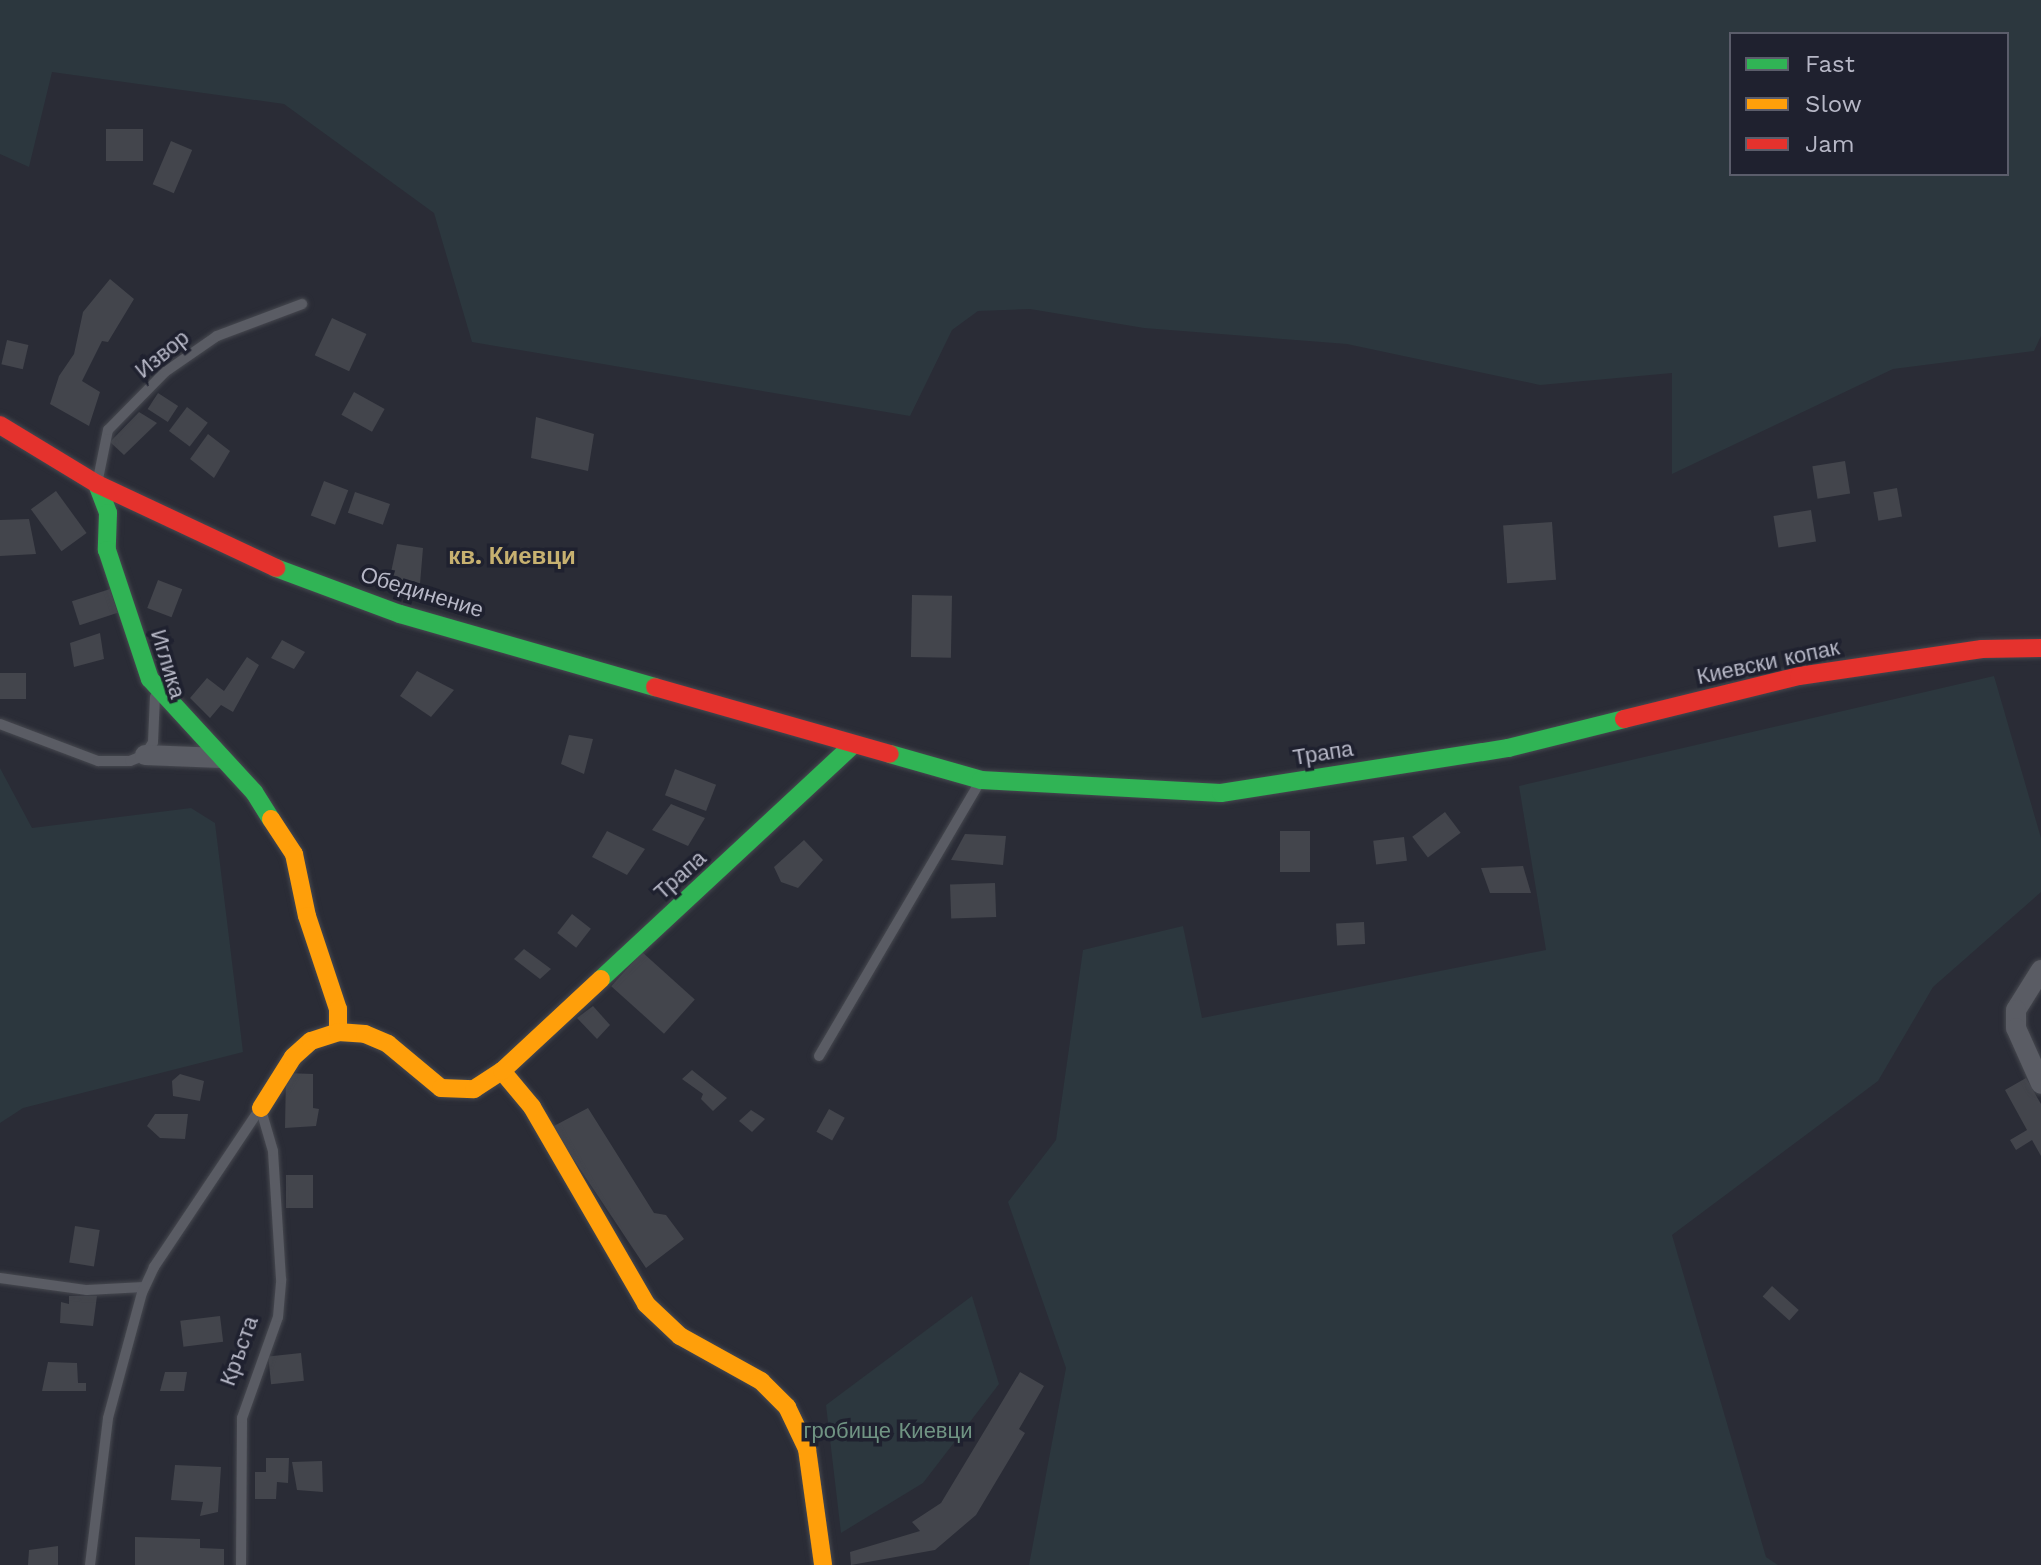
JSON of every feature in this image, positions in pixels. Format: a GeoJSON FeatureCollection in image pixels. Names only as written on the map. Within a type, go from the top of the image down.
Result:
{"type":"FeatureCollection","features":[{"type":"Feature","properties":{"kind":"street","name":"Обединение"},"geometry":{"type":"LineString","coordinates":[[0,425],[97,484],[266,564],[400,614],[853,745]]}},
{"type":"Feature","properties":{"kind":"street","name":"Иглика"},"geometry":{"type":"LineString","coordinates":[[97,484],[108,513],[107,550],[150,679]]}},
{"type":"Feature","properties":{"kind":"street","name":"Киевски копак"},"geometry":{"type":"LineString","coordinates":[[1508,748],[1799,676],[1982,649],[2041,648]]}},
{"type":"Feature","properties":{"kind":"street"},"geometry":{"type":"LineString","coordinates":[[150,679],[254,792],[294,854],[307,916],[338,1009],[338,1032]]}},
{"type":"Feature","properties":{"kind":"street","name":"Трапа"},"geometry":{"type":"LineString","coordinates":[[502,1071],[853,745],[981,780],[1221,793],[1508,748]]}},
{"type":"Feature","properties":{"kind":"street"},"geometry":{"type":"LineString","coordinates":[[145,755],[221,758]]}},
{"type":"Feature","properties":{"kind":"street"},"geometry":{"type":"LineString","coordinates":[[2041,970],[2016,1010],[2016,1028],[2041,1084]]}},
{"type":"Feature","properties":{"kind":"street"},"geometry":{"type":"LineString","coordinates":[[261,1108],[293,1057],[311,1041],[338,1032],[365,1034],[388,1044],[441,1088],[474,1089],[502,1071],[532,1107],[646,1304],[680,1336],[761,1381],[787,1407],[807,1449],[823,1565]]}},
{"type":"Feature","properties":{"kind":"lane","name":"Извор"},"geometry":{"type":"LineString","coordinates":[[97,484],[108,430],[165,372],[217,336],[302,304]]}},
{"type":"Feature","properties":{"kind":"lane","name":"Иглика"},"geometry":{"type":"LineString","coordinates":[[145,755],[157,730],[150,679]]}},
{"type":"Feature","properties":{"kind":"lane"},"geometry":{"type":"LineString","coordinates":[[0,724],[98,761],[145,755]]}},
{"type":"Feature","properties":{"kind":"lane"},"geometry":{"type":"LineString","coordinates":[[819,1056],[981,780]]}},
{"type":"Feature","properties":{"kind":"lane"},"geometry":{"type":"LineString","coordinates":[[90,1565],[108,1418],[144,1287],[261,1108]]}},
{"type":"Feature","properties":{"kind":"lane","name":"Кръста"},"geometry":{"type":"LineString","coordinates":[[241,1565],[242,1418],[280,1299],[273,1151],[261,1108]]}},
{"type":"Feature","properties":{"kind":"lane"},"geometry":{"type":"LineString","coordinates":[[0,1278],[87,1290],[144,1287]]}},
{"type":"Feature","properties":{"kind":"green space"},"geometry":{"type":"Polygon","coordinates":[[[0,0],[2041,0],[2041,336],[2034,351],[1893,369],[1672,474],[1672,373],[1540,385],[1347,344],[1144,328],[1030,309],[978,311],[952,330],[910,416],[472,342],[434,213],[284,104],[52,72],[29,167],[0,154],[0,0]]]}},
{"type":"Feature","properties":{"kind":"green space"},"geometry":{"type":"Polygon","coordinates":[[[1994,676],[2041,838],[2041,892],[1933,987],[1878,1081],[1672,1235],[1766,1557],[1778,1565],[1029,1565],[1066,1368],[1008,1202],[1056,1140],[1083,950],[1183,926],[1202,1018],[1546,950],[1519,786],[1994,676]]]}},
{"type":"Feature","properties":{"kind":"green space"},"geometry":{"type":"Polygon","coordinates":[[[0,768],[32,828],[191,808],[215,823],[243,1052],[23,1108],[0,1123],[0,768]]]}},
{"type":"Feature","properties":{"kind":"green space","name":"гробище Киевци"},"geometry":{"type":"Polygon","coordinates":[[[972,1296],[999,1384],[923,1483],[841,1533],[826,1405],[972,1296]]]}},
{"type":"Feature","properties":{"kind":"building"},"geometry":{"type":"Polygon","coordinates":[[[106,129],[143,129],[143,161],[106,161],[106,129]]]}},
{"type":"Feature","properties":{"kind":"building"},"geometry":{"type":"Polygon","coordinates":[[[171,141],[192,150],[174,193],[153,184],[171,141]]]}},
{"type":"Feature","properties":{"kind":"building"},"geometry":{"type":"Polygon","coordinates":[[[110,279],[134,299],[108,342],[102,341],[82,381],[100,392],[89,426],[50,404],[59,376],[74,354],[83,312],[110,279]]]}},
{"type":"Feature","properties":{"kind":"building"},"geometry":{"type":"Polygon","coordinates":[[[332,318],[366,334],[349,371],[315,355],[332,318]]]}},
{"type":"Feature","properties":{"kind":"building"},"geometry":{"type":"Polygon","coordinates":[[[7,340],[28,345],[23,369],[1,364],[7,340]]]}},
{"type":"Feature","properties":{"kind":"building"},"geometry":{"type":"Polygon","coordinates":[[[354,392],[385,409],[372,432],[341,415],[354,392]]]}},
{"type":"Feature","properties":{"kind":"building"},"geometry":{"type":"Polygon","coordinates":[[[158,393],[178,406],[168,422],[148,409],[158,393]]]}},
{"type":"Feature","properties":{"kind":"building"},"geometry":{"type":"Polygon","coordinates":[[[187,407],[208,423],[190,447],[169,431],[187,407]]]}},
{"type":"Feature","properties":{"kind":"building"},"geometry":{"type":"Polygon","coordinates":[[[139,412],[157,423],[124,455],[110,442],[139,412]]]}},
{"type":"Feature","properties":{"kind":"building"},"geometry":{"type":"Polygon","coordinates":[[[536,417],[594,434],[588,471],[531,458],[536,417]]]}},
{"type":"Feature","properties":{"kind":"building"},"geometry":{"type":"Polygon","coordinates":[[[208,434],[230,451],[214,478],[190,459],[208,434]]]}},
{"type":"Feature","properties":{"kind":"building"},"geometry":{"type":"Polygon","coordinates":[[[1845,461],[1850,494],[1818,499],[1812,466],[1845,461]]]}},
{"type":"Feature","properties":{"kind":"building"},"geometry":{"type":"Polygon","coordinates":[[[324,481],[348,490],[335,525],[311,516],[324,481]]]}},
{"type":"Feature","properties":{"kind":"building"},"geometry":{"type":"Polygon","coordinates":[[[1897,488],[1902,517],[1878,521],[1873,492],[1897,488]]]}},
{"type":"Feature","properties":{"kind":"building"},"geometry":{"type":"Polygon","coordinates":[[[56,491],[87,533],[61,551],[31,509],[56,491]]]}},
{"type":"Feature","properties":{"kind":"building"},"geometry":{"type":"Polygon","coordinates":[[[355,492],[390,504],[383,525],[348,513],[355,492]]]}},
{"type":"Feature","properties":{"kind":"building"},"geometry":{"type":"Polygon","coordinates":[[[1811,510],[1816,542],[1778,548],[1773,516],[1811,510]]]}},
{"type":"Feature","properties":{"kind":"building"},"geometry":{"type":"Polygon","coordinates":[[[29,519],[36,554],[0,556],[0,520],[29,519]]]}},
{"type":"Feature","properties":{"kind":"building"},"geometry":{"type":"Polygon","coordinates":[[[1552,522],[1556,580],[1507,583],[1503,525],[1552,522]]]}},
{"type":"Feature","properties":{"kind":"building"},"geometry":{"type":"Polygon","coordinates":[[[397,544],[423,548],[420,584],[390,577],[397,544]]]}},
{"type":"Feature","properties":{"kind":"building"},"geometry":{"type":"Polygon","coordinates":[[[158,580],[182,589],[172,617],[147,608],[158,580]]]}},
{"type":"Feature","properties":{"kind":"building"},"geometry":{"type":"Polygon","coordinates":[[[110,589],[118,613],[80,625],[72,601],[110,589]]]}},
{"type":"Feature","properties":{"kind":"building"},"geometry":{"type":"Polygon","coordinates":[[[912,595],[952,596],[951,658],[911,657],[912,595]]]}},
{"type":"Feature","properties":{"kind":"building"},"geometry":{"type":"Polygon","coordinates":[[[100,633],[104,659],[74,667],[70,643],[100,633]]]}},
{"type":"Feature","properties":{"kind":"building"},"geometry":{"type":"Polygon","coordinates":[[[282,640],[305,652],[294,669],[271,658],[282,640]]]}},
{"type":"Feature","properties":{"kind":"building"},"geometry":{"type":"Polygon","coordinates":[[[247,657],[259,665],[233,712],[221,705],[210,718],[190,698],[207,678],[224,691],[247,657]]]}},
{"type":"Feature","properties":{"kind":"building"},"geometry":{"type":"Polygon","coordinates":[[[417,671],[454,690],[431,717],[400,696],[417,671]]]}},
{"type":"Feature","properties":{"kind":"building"},"geometry":{"type":"Polygon","coordinates":[[[0,673],[26,673],[26,699],[0,699],[0,673]]]}},
{"type":"Feature","properties":{"kind":"building"},"geometry":{"type":"Polygon","coordinates":[[[569,735],[593,739],[584,774],[561,764],[569,735]]]}},
{"type":"Feature","properties":{"kind":"building"},"geometry":{"type":"Polygon","coordinates":[[[675,769],[716,785],[706,811],[665,795],[675,769]]]}},
{"type":"Feature","properties":{"kind":"building"},"geometry":{"type":"Polygon","coordinates":[[[671,804],[705,818],[688,846],[652,830],[671,804]]]}},
{"type":"Feature","properties":{"kind":"building"},"geometry":{"type":"Polygon","coordinates":[[[1445,812],[1461,833],[1428,857],[1412,837],[1445,812]]]}},
{"type":"Feature","properties":{"kind":"building"},"geometry":{"type":"Polygon","coordinates":[[[607,831],[645,849],[627,875],[592,857],[607,831]]]}},
{"type":"Feature","properties":{"kind":"building"},"geometry":{"type":"Polygon","coordinates":[[[1280,831],[1310,831],[1310,872],[1280,872],[1280,831]]]}},
{"type":"Feature","properties":{"kind":"building"},"geometry":{"type":"Polygon","coordinates":[[[965,834],[1006,836],[1003,865],[951,860],[965,834]]]}},
{"type":"Feature","properties":{"kind":"building"},"geometry":{"type":"Polygon","coordinates":[[[1404,837],[1407,861],[1376,865],[1373,841],[1404,837]]]}},
{"type":"Feature","properties":{"kind":"building"},"geometry":{"type":"Polygon","coordinates":[[[804,840],[823,860],[798,888],[781,882],[774,867],[804,840]]]}},
{"type":"Feature","properties":{"kind":"building"},"geometry":{"type":"Polygon","coordinates":[[[1523,866],[1531,893],[1490,893],[1481,868],[1523,866]]]}},
{"type":"Feature","properties":{"kind":"building"},"geometry":{"type":"Polygon","coordinates":[[[995,883],[996,917],[951,919],[950,885],[995,883]]]}},
{"type":"Feature","properties":{"kind":"building"},"geometry":{"type":"Polygon","coordinates":[[[572,914],[591,929],[576,948],[557,933],[572,914]]]}},
{"type":"Feature","properties":{"kind":"building"},"geometry":{"type":"Polygon","coordinates":[[[1364,922],[1365,944],[1337,945],[1336,923],[1364,922]]]}},
{"type":"Feature","properties":{"kind":"building"},"geometry":{"type":"Polygon","coordinates":[[[524,949],[551,969],[540,979],[514,959],[524,949]]]}},
{"type":"Feature","properties":{"kind":"building"},"geometry":{"type":"Polygon","coordinates":[[[642,952],[695,1000],[664,1034],[611,986],[642,952]]]}},
{"type":"Feature","properties":{"kind":"building"},"geometry":{"type":"Polygon","coordinates":[[[593,1006],[610,1025],[597,1039],[577,1018],[593,1006]]]}},
{"type":"Feature","properties":{"kind":"building"},"geometry":{"type":"Polygon","coordinates":[[[692,1070],[727,1098],[713,1111],[701,1099],[703,1094],[682,1079],[692,1070]]]}},
{"type":"Feature","properties":{"kind":"building"},"geometry":{"type":"Polygon","coordinates":[[[286,1073],[313,1074],[313,1108],[319,1109],[316,1126],[285,1128],[286,1073]]]}},
{"type":"Feature","properties":{"kind":"building"},"geometry":{"type":"Polygon","coordinates":[[[180,1074],[204,1081],[200,1101],[173,1096],[172,1081],[180,1074]]]}},
{"type":"Feature","properties":{"kind":"building"},"geometry":{"type":"Polygon","coordinates":[[[2026,1078],[2041,1104],[2041,1156],[2032,1140],[2016,1150],[2010,1140],[2027,1130],[2005,1090],[2026,1078]]]}},
{"type":"Feature","properties":{"kind":"building"},"geometry":{"type":"Polygon","coordinates":[[[588,1108],[654,1213],[666,1215],[684,1239],[646,1268],[552,1127],[588,1108]]]}},
{"type":"Feature","properties":{"kind":"building"},"geometry":{"type":"Polygon","coordinates":[[[829,1109],[845,1118],[832,1140],[816,1132],[829,1109]]]}},
{"type":"Feature","properties":{"kind":"building"},"geometry":{"type":"Polygon","coordinates":[[[751,1110],[765,1119],[752,1132],[739,1121],[751,1110]]]}},
{"type":"Feature","properties":{"kind":"building"},"geometry":{"type":"Polygon","coordinates":[[[155,1114],[188,1114],[185,1139],[160,1138],[147,1126],[155,1114]]]}},
{"type":"Feature","properties":{"kind":"building"},"geometry":{"type":"Polygon","coordinates":[[[286,1175],[313,1175],[313,1208],[286,1208],[286,1175]]]}},
{"type":"Feature","properties":{"kind":"building"},"geometry":{"type":"Polygon","coordinates":[[[75,1226],[100,1230],[94,1266],[69,1263],[75,1226]]]}},
{"type":"Feature","properties":{"kind":"building"},"geometry":{"type":"Polygon","coordinates":[[[1772,1286],[1799,1310],[1789,1320],[1763,1296],[1772,1286]]]}},
{"type":"Feature","properties":{"kind":"building"},"geometry":{"type":"Polygon","coordinates":[[[69,1296],[97,1296],[93,1326],[60,1323],[61,1302],[69,1304],[69,1296]]]}},
{"type":"Feature","properties":{"kind":"building"},"geometry":{"type":"Polygon","coordinates":[[[220,1316],[223,1342],[183,1347],[180,1321],[220,1316]]]}},
{"type":"Feature","properties":{"kind":"building"},"geometry":{"type":"Polygon","coordinates":[[[301,1353],[304,1381],[271,1384],[268,1356],[301,1353]]]}},
{"type":"Feature","properties":{"kind":"building"},"geometry":{"type":"Polygon","coordinates":[[[48,1362],[77,1363],[78,1383],[86,1383],[86,1391],[42,1391],[48,1362]]]}},
{"type":"Feature","properties":{"kind":"building"},"geometry":{"type":"Polygon","coordinates":[[[165,1372],[187,1372],[184,1391],[160,1391],[165,1372]]]}},
{"type":"Feature","properties":{"kind":"building"},"geometry":{"type":"Polygon","coordinates":[[[1020,1372],[1044,1386],[1019,1429],[1025,1433],[976,1515],[935,1550],[851,1565],[850,1552],[920,1531],[912,1522],[941,1503],[1020,1372]]]}},
{"type":"Feature","properties":{"kind":"building"},"geometry":{"type":"Polygon","coordinates":[[[266,1458],[289,1458],[288,1483],[277,1482],[276,1499],[255,1499],[255,1472],[266,1472],[266,1458]]]}},
{"type":"Feature","properties":{"kind":"building"},"geometry":{"type":"Polygon","coordinates":[[[322,1461],[323,1492],[297,1490],[292,1462],[322,1461]]]}},
{"type":"Feature","properties":{"kind":"building"},"geometry":{"type":"Polygon","coordinates":[[[175,1465],[221,1467],[218,1512],[200,1516],[203,1502],[171,1500],[175,1465]]]}},
{"type":"Feature","properties":{"kind":"building"},"geometry":{"type":"Polygon","coordinates":[[[135,1537],[200,1539],[200,1548],[224,1549],[224,1565],[135,1565],[135,1537]]]}},
{"type":"Feature","properties":{"kind":"building"},"geometry":{"type":"Polygon","coordinates":[[[58,1546],[58,1565],[28,1565],[29,1550],[58,1546]]]}},
{"type":"Feature","properties":{"kind":"traffic: fast"},"geometry":{"type":"LineString","coordinates":[[97,484],[108,513],[107,550],[150,679],[254,792],[271,819]]}},
{"type":"Feature","properties":{"kind":"traffic: fast"},"geometry":{"type":"LineString","coordinates":[[276,568],[400,614],[655,687]]}},
{"type":"Feature","properties":{"kind":"traffic: fast"},"geometry":{"type":"LineString","coordinates":[[890,754],[981,780],[1221,793],[1508,748],[1624,719]]}},
{"type":"Feature","properties":{"kind":"traffic: fast"},"geometry":{"type":"LineString","coordinates":[[601,979],[853,745]]}},
{"type":"Feature","properties":{"kind":"traffic: slow"},"geometry":{"type":"LineString","coordinates":[[271,819],[294,854],[307,916],[338,1009],[338,1032]]}},
{"type":"Feature","properties":{"kind":"traffic: slow"},"geometry":{"type":"LineString","coordinates":[[261,1108],[293,1057],[311,1041],[338,1032],[365,1034],[388,1044],[441,1088],[474,1089],[502,1071],[601,979]]}},
{"type":"Feature","properties":{"kind":"traffic: slow"},"geometry":{"type":"LineString","coordinates":[[502,1071],[532,1107],[646,1304],[680,1336],[761,1381],[787,1407],[807,1449],[823,1565]]}},
{"type":"Feature","properties":{"kind":"traffic: jam"},"geometry":{"type":"LineString","coordinates":[[0,425],[97,484],[276,568]]}},
{"type":"Feature","properties":{"kind":"traffic: jam"},"geometry":{"type":"LineString","coordinates":[[1624,719],[1799,676],[1982,649],[2041,648]]}},
{"type":"Feature","properties":{"kind":"traffic: jam"},"geometry":{"type":"LineString","coordinates":[[655,687],[890,754]]}},
{"type":"Feature","properties":{"kind":"district","name":"кв. Киевци"},"geometry":{"type":"Point","coordinates":[512,557]}}]}
